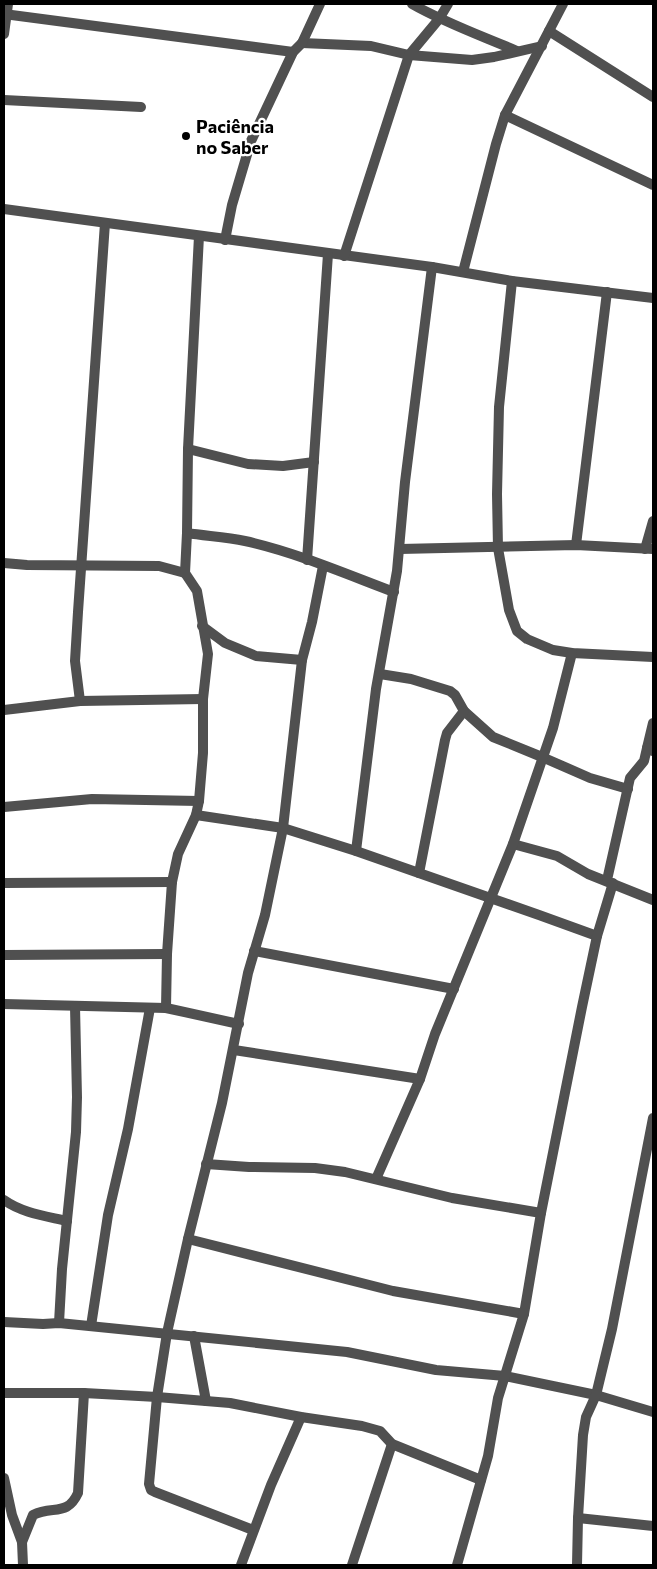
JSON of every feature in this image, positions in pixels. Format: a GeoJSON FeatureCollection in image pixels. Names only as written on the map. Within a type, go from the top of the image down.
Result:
{"type":"FeatureCollection","features":[{"type":"Feature","properties":{"kind":"street"},"geometry":{"type":"LineString","coordinates":[[225,240],[232,205],[251,141],[293,52],[302,43],[320,4]]}},
{"type":"Feature","properties":{"kind":"street"},"geometry":{"type":"LineString","coordinates":[[412,4],[439,19],[453,23],[516,51]]}},
{"type":"Feature","properties":{"kind":"street"},"geometry":{"type":"LineString","coordinates":[[344,256],[409,55],[439,19],[448,4]]}},
{"type":"Feature","properties":{"kind":"street"},"geometry":{"type":"LineString","coordinates":[[463,272],[496,144],[506,115],[563,4]]}},
{"type":"Feature","properties":{"kind":"street"},"geometry":{"type":"LineString","coordinates":[[4,34],[6,10],[293,52]]}},
{"type":"Feature","properties":{"kind":"street"},"geometry":{"type":"LineString","coordinates":[[549,31],[653,97]]}},
{"type":"Feature","properties":{"kind":"street"},"geometry":{"type":"LineString","coordinates":[[302,43],[371,46],[409,55],[472,60],[542,46]]}},
{"type":"Feature","properties":{"kind":"street"},"geometry":{"type":"LineString","coordinates":[[4,100],[141,107]]}},
{"type":"Feature","properties":{"kind":"street"},"geometry":{"type":"LineString","coordinates":[[506,115],[653,185]]}},
{"type":"Feature","properties":{"kind":"street"},"geometry":{"type":"LineString","coordinates":[[4,209],[463,272],[512,281],[653,298]]}},
{"type":"Feature","properties":{"kind":"street"},"geometry":{"type":"LineString","coordinates":[[80,701],[75,661],[105,223]]}},
{"type":"Feature","properties":{"kind":"street"},"geometry":{"type":"LineString","coordinates":[[166,1008],[167,954],[172,882],[178,854],[196,815],[199,801],[203,753],[203,699],[208,654],[197,591],[185,572],[188,449],[200,236]]}},
{"type":"Feature","properties":{"kind":"street"},"geometry":{"type":"LineString","coordinates":[[307,560],[328,254]]}},
{"type":"Feature","properties":{"kind":"street"},"geometry":{"type":"LineString","coordinates":[[356,851],[380,674],[400,549],[405,482],[432,268]]}},
{"type":"Feature","properties":{"kind":"street"},"geometry":{"type":"LineString","coordinates":[[512,281],[499,407],[496,494],[498,548],[509,610],[517,631],[527,639],[553,650],[572,653],[653,657]]}},
{"type":"Feature","properties":{"kind":"street"},"geometry":{"type":"LineString","coordinates":[[576,545],[607,292]]}},
{"type":"Feature","properties":{"kind":"street"},"geometry":{"type":"LineString","coordinates":[[188,449],[248,464],[283,466],[314,462]]}},
{"type":"Feature","properties":{"kind":"street"},"geometry":{"type":"LineString","coordinates":[[400,549],[576,545],[649,549],[653,522]]}},
{"type":"Feature","properties":{"kind":"street"},"geometry":{"type":"LineString","coordinates":[[187,533],[243,540],[307,560],[394,592]]}},
{"type":"Feature","properties":{"kind":"street"},"geometry":{"type":"LineString","coordinates":[[4,563],[159,566],[185,572]]}},
{"type":"Feature","properties":{"kind":"street"},"geometry":{"type":"LineString","coordinates":[[253,1530],[151,1490],[149,1484],[157,1397],[167,1333],[222,1103],[254,951],[265,915],[283,828],[302,660],[323,566]]}},
{"type":"Feature","properties":{"kind":"street"},"geometry":{"type":"LineString","coordinates":[[202,626],[224,643],[256,656],[302,660]]}},
{"type":"Feature","properties":{"kind":"street"},"geometry":{"type":"LineString","coordinates":[[376,1179],[420,1079],[434,1034],[513,844],[553,728],[572,653]]}},
{"type":"Feature","properties":{"kind":"street"},"geometry":{"type":"LineString","coordinates":[[380,674],[411,678],[450,691],[455,695],[464,711],[492,737],[590,778],[628,790]]}},
{"type":"Feature","properties":{"kind":"street"},"geometry":{"type":"LineString","coordinates":[[4,710],[80,701],[203,699]]}},
{"type":"Feature","properties":{"kind":"street"},"geometry":{"type":"LineString","coordinates":[[419,873],[445,740],[447,733],[464,711]]}},
{"type":"Feature","properties":{"kind":"street"},"geometry":{"type":"LineString","coordinates":[[457,1565],[488,1456],[498,1398],[524,1314],[541,1213],[630,778],[644,761],[650,749],[653,722]]}},
{"type":"Feature","properties":{"kind":"street"},"geometry":{"type":"LineString","coordinates":[[4,807],[92,799],[199,801]]}},
{"type":"Feature","properties":{"kind":"street"},"geometry":{"type":"LineString","coordinates":[[196,815],[283,828],[356,851],[597,936]]}},
{"type":"Feature","properties":{"kind":"street"},"geometry":{"type":"LineString","coordinates":[[513,844],[557,856],[588,874],[610,881],[653,900]]}},
{"type":"Feature","properties":{"kind":"street"},"geometry":{"type":"LineString","coordinates":[[4,883],[172,882]]}},
{"type":"Feature","properties":{"kind":"street"},"geometry":{"type":"LineString","coordinates":[[254,951],[454,988]]}},
{"type":"Feature","properties":{"kind":"street"},"geometry":{"type":"LineString","coordinates":[[4,955],[167,954]]}},
{"type":"Feature","properties":{"kind":"street"},"geometry":{"type":"LineString","coordinates":[[4,1004],[166,1008],[239,1024]]}},
{"type":"Feature","properties":{"kind":"street"},"geometry":{"type":"LineString","coordinates":[[59,1322],[78,1097],[75,1006]]}},
{"type":"Feature","properties":{"kind":"street"},"geometry":{"type":"LineString","coordinates":[[91,1326],[108,1215],[128,1129],[150,1008]]}},
{"type":"Feature","properties":{"kind":"street"},"geometry":{"type":"LineString","coordinates":[[234,1050],[420,1079]]}},
{"type":"Feature","properties":{"kind":"street"},"geometry":{"type":"LineString","coordinates":[[577,1565],[583,1435],[586,1417],[596,1395],[612,1329],[653,1118]]}},
{"type":"Feature","properties":{"kind":"street"},"geometry":{"type":"LineString","coordinates":[[206,1164],[315,1168],[346,1172],[452,1198],[541,1213]]}},
{"type":"Feature","properties":{"kind":"street"},"geometry":{"type":"LineString","coordinates":[[4,1200],[11,1206],[26,1211],[67,1221]]}},
{"type":"Feature","properties":{"kind":"street"},"geometry":{"type":"LineString","coordinates":[[188,1239],[393,1291],[524,1314]]}},
{"type":"Feature","properties":{"kind":"street"},"geometry":{"type":"LineString","coordinates":[[4,1322],[43,1324],[59,1322],[346,1352],[436,1370],[505,1376],[596,1395],[653,1412]]}},
{"type":"Feature","properties":{"kind":"street"},"geometry":{"type":"LineString","coordinates":[[194,1336],[206,1400]]}},
{"type":"Feature","properties":{"kind":"street"},"geometry":{"type":"LineString","coordinates":[[4,1393],[84,1393],[206,1400],[374,1428],[380,1431],[392,1444],[481,1480]]}},
{"type":"Feature","properties":{"kind":"street"},"geometry":{"type":"LineString","coordinates":[[22,1542],[33,1515],[66,1508],[74,1501],[78,1493],[84,1393]]}},
{"type":"Feature","properties":{"kind":"street"},"geometry":{"type":"LineString","coordinates":[[241,1565],[271,1485],[301,1417]]}},
{"type":"Feature","properties":{"kind":"street"},"geometry":{"type":"LineString","coordinates":[[352,1565],[392,1444]]}},
{"type":"Feature","properties":{"kind":"street"},"geometry":{"type":"LineString","coordinates":[[4,1478],[12,1514],[22,1542],[23,1565]]}},
{"type":"Feature","properties":{"kind":"street"},"geometry":{"type":"LineString","coordinates":[[578,1518],[653,1526]]}},
{"type":"Feature","properties":{"kind":"place","name":"Paciência no Saber"},"geometry":{"type":"Point","coordinates":[186,136]}}]}
